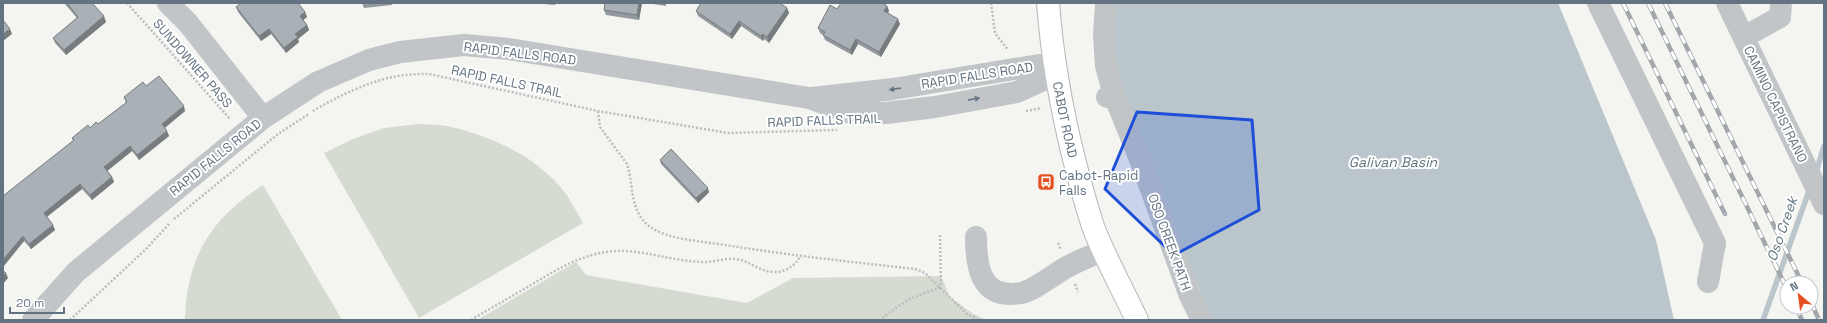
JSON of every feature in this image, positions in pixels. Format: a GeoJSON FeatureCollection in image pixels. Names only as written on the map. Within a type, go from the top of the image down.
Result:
{"type":"FeatureCollection","features":[{"type":"Feature","properties":{"kind":"main road","name":"CABOT ROAD"},"geometry":{"type":"LineString","coordinates":[[1048,3],[1051,42],[1062,112],[1082,190],[1094,228],[1103,250],[1137,320]]}},
{"type":"Feature","properties":{"kind":"street"},"geometry":{"type":"LineString","coordinates":[[168,3],[188,23],[263,118]]}},
{"type":"Feature","properties":{"kind":"street","name":"OSO CREEK PATH"},"geometry":{"type":"LineString","coordinates":[[1106,3],[1104,34],[1105,53],[1111,96],[1141,162],[1190,296],[1202,320]]}},
{"type":"Feature","properties":{"kind":"street"},"geometry":{"type":"LineString","coordinates":[[1598,3],[1715,243],[1708,282]]}},
{"type":"Feature","properties":{"kind":"street","name":"CAMINO CAPISTRANO"},"geometry":{"type":"LineString","coordinates":[[1727,3],[1824,204]]}},
{"type":"Feature","properties":{"kind":"street"},"geometry":{"type":"LineString","coordinates":[[1744,37],[1779,8]]}},
{"type":"Feature","properties":{"kind":"street","name":"RAPID FALLS ROAD"},"geometry":{"type":"LineString","coordinates":[[33,320],[76,272],[263,118],[318,82],[369,60],[406,51],[464,45],[508,49],[809,98],[850,113],[886,113],[935,107],[1017,92],[1056,74]]}},
{"type":"Feature","properties":{"kind":"street","name":"RAPID FALLS ROAD"},"geometry":{"type":"LineString","coordinates":[[809,98],[893,89],[1039,65],[1056,74]]}},
{"type":"Feature","properties":{"kind":"street"},"geometry":{"type":"LineString","coordinates":[[976,238],[978,270],[985,282],[994,290],[1005,293],[1022,293],[1068,267],[1103,250]]}},
{"type":"Feature","properties":{"kind":"path","name":"SUNDOWNER PASS"},"geometry":{"type":"LineString","coordinates":[[127,3],[228,118]]}},
{"type":"Feature","properties":{"kind":"path"},"geometry":{"type":"LineString","coordinates":[[991,3],[995,33],[1010,53],[1013,69]]}},
{"type":"Feature","properties":{"kind":"path","name":"RAPID FALLS TRAIL"},"geometry":{"type":"LineString","coordinates":[[70,320],[146,249],[168,224],[267,143],[314,110],[350,92],[382,80],[404,75],[429,74],[598,111],[728,133],[843,130]]}},
{"type":"Feature","properties":{"kind":"path"},"geometry":{"type":"LineString","coordinates":[[598,111],[600,127],[627,164],[630,171],[632,198],[639,214],[649,226],[677,238],[800,257],[915,269],[925,273],[968,314],[980,320]]}},
{"type":"Feature","properties":{"kind":"path"},"geometry":{"type":"LineString","coordinates":[[940,235],[941,287]]}},
{"type":"Feature","properties":{"kind":"path"},"geometry":{"type":"LineString","coordinates":[[471,320],[570,262],[588,255],[611,251],[704,262],[735,259],[775,272],[788,270],[800,257]]}},
{"type":"Feature","properties":{"kind":"path"},"geometry":{"type":"LineString","coordinates":[[879,320],[909,299],[941,287]]}},
{"type":"Feature","properties":{"kind":"highlighted area"},"geometry":{"type":"Polygon","coordinates":[[[1137,112],[1252,120],[1259,210],[1174,255],[1105,189],[1137,112]]]}},
{"type":"Feature","properties":{"kind":"shaded area"},"geometry":{"type":"Polygon","coordinates":[[[418,124],[443,125],[467,131],[499,143],[529,160],[555,181],[566,194],[583,223],[419,318],[324,153],[353,139],[384,128],[418,124]]]}},
{"type":"Feature","properties":{"kind":"shaded area"},"geometry":{"type":"Polygon","coordinates":[[[263,185],[342,320],[185,320],[191,277],[205,242],[216,226],[229,212],[263,185]]]}},
{"type":"Feature","properties":{"kind":"shaded area"},"geometry":{"type":"Polygon","coordinates":[[[576,262],[586,275],[747,303],[793,278],[941,276],[950,297],[972,313],[986,320],[477,320],[576,262]]]}},
{"type":"Feature","properties":{"kind":"water","name":"Galivan Basin"},"geometry":{"type":"Polygon","coordinates":[[[1114,3],[1558,3],[1656,240],[1674,320],[1211,320],[1121,86],[1113,60],[1114,3]]]}},
{"type":"Feature","properties":{"kind":"building"},"geometry":{"type":"Polygon","coordinates":[[[67,3],[92,3],[104,16],[64,50],[53,38],[78,17],[67,3]]]}},
{"type":"Feature","properties":{"kind":"building"},"geometry":{"type":"Polygon","coordinates":[[[241,3],[298,3],[305,12],[300,16],[307,25],[295,34],[298,37],[284,48],[269,29],[259,36],[236,7],[241,3]]]}},
{"type":"Feature","properties":{"kind":"building"},"geometry":{"type":"Polygon","coordinates":[[[605,3],[639,3],[637,15],[604,10],[605,3]]]}},
{"type":"Feature","properties":{"kind":"building"},"geometry":{"type":"Polygon","coordinates":[[[701,3],[780,3],[787,8],[767,37],[763,34],[761,36],[739,21],[730,34],[696,11],[701,3]]]}},
{"type":"Feature","properties":{"kind":"building"},"geometry":{"type":"Polygon","coordinates":[[[841,3],[882,3],[887,6],[884,11],[898,19],[879,52],[856,39],[850,50],[823,35],[825,32],[818,28],[830,5],[837,9],[841,3]]]}},
{"type":"Feature","properties":{"kind":"building"},"geometry":{"type":"Polygon","coordinates":[[[3,20],[10,29],[3,34],[3,20]]]}},
{"type":"Feature","properties":{"kind":"building"},"geometry":{"type":"Polygon","coordinates":[[[159,76],[184,106],[162,124],[167,131],[137,155],[130,146],[104,167],[112,177],[90,195],[80,184],[44,213],[53,225],[29,244],[23,236],[3,260],[3,196],[74,140],[72,138],[88,125],[90,128],[96,122],[98,124],[127,102],[124,97],[143,82],[146,86],[159,76]]]}},
{"type":"Feature","properties":{"kind":"building"},"geometry":{"type":"Polygon","coordinates":[[[671,149],[708,188],[696,198],[660,160],[671,149]]]}},
{"type":"Feature","properties":{"kind":"waterway","name":"Oso Creek"},"geometry":{"type":"LineString","coordinates":[[1816,172],[1824,146]]}},
{"type":"Feature","properties":{"kind":"waterway","name":"Oso Creek"},"geometry":{"type":"LineString","coordinates":[[1763,320],[1810,188]]}},
{"type":"Feature","properties":{"kind":"railway"},"geometry":{"type":"LineString","coordinates":[[1623,3],[1725,214]]}},
{"type":"Feature","properties":{"kind":"railway"},"geometry":{"type":"LineString","coordinates":[[1648,3],[1780,275]]}},
{"type":"Feature","properties":{"kind":"railway"},"geometry":{"type":"LineString","coordinates":[[1665,3],[1798,275]]}},
{"type":"Feature","properties":{"kind":"railway"},"geometry":{"type":"LineString","coordinates":[[1800,315],[1802,320]]}},
{"type":"Feature","properties":{"kind":"railway"},"geometry":{"type":"LineString","coordinates":[[1817,315],[1819,320]]}},
{"type":"Feature","properties":{"kind":"place","name":"Cabot-Rapid Falls"},"geometry":{"type":"Point","coordinates":[1046,182]}}]}
